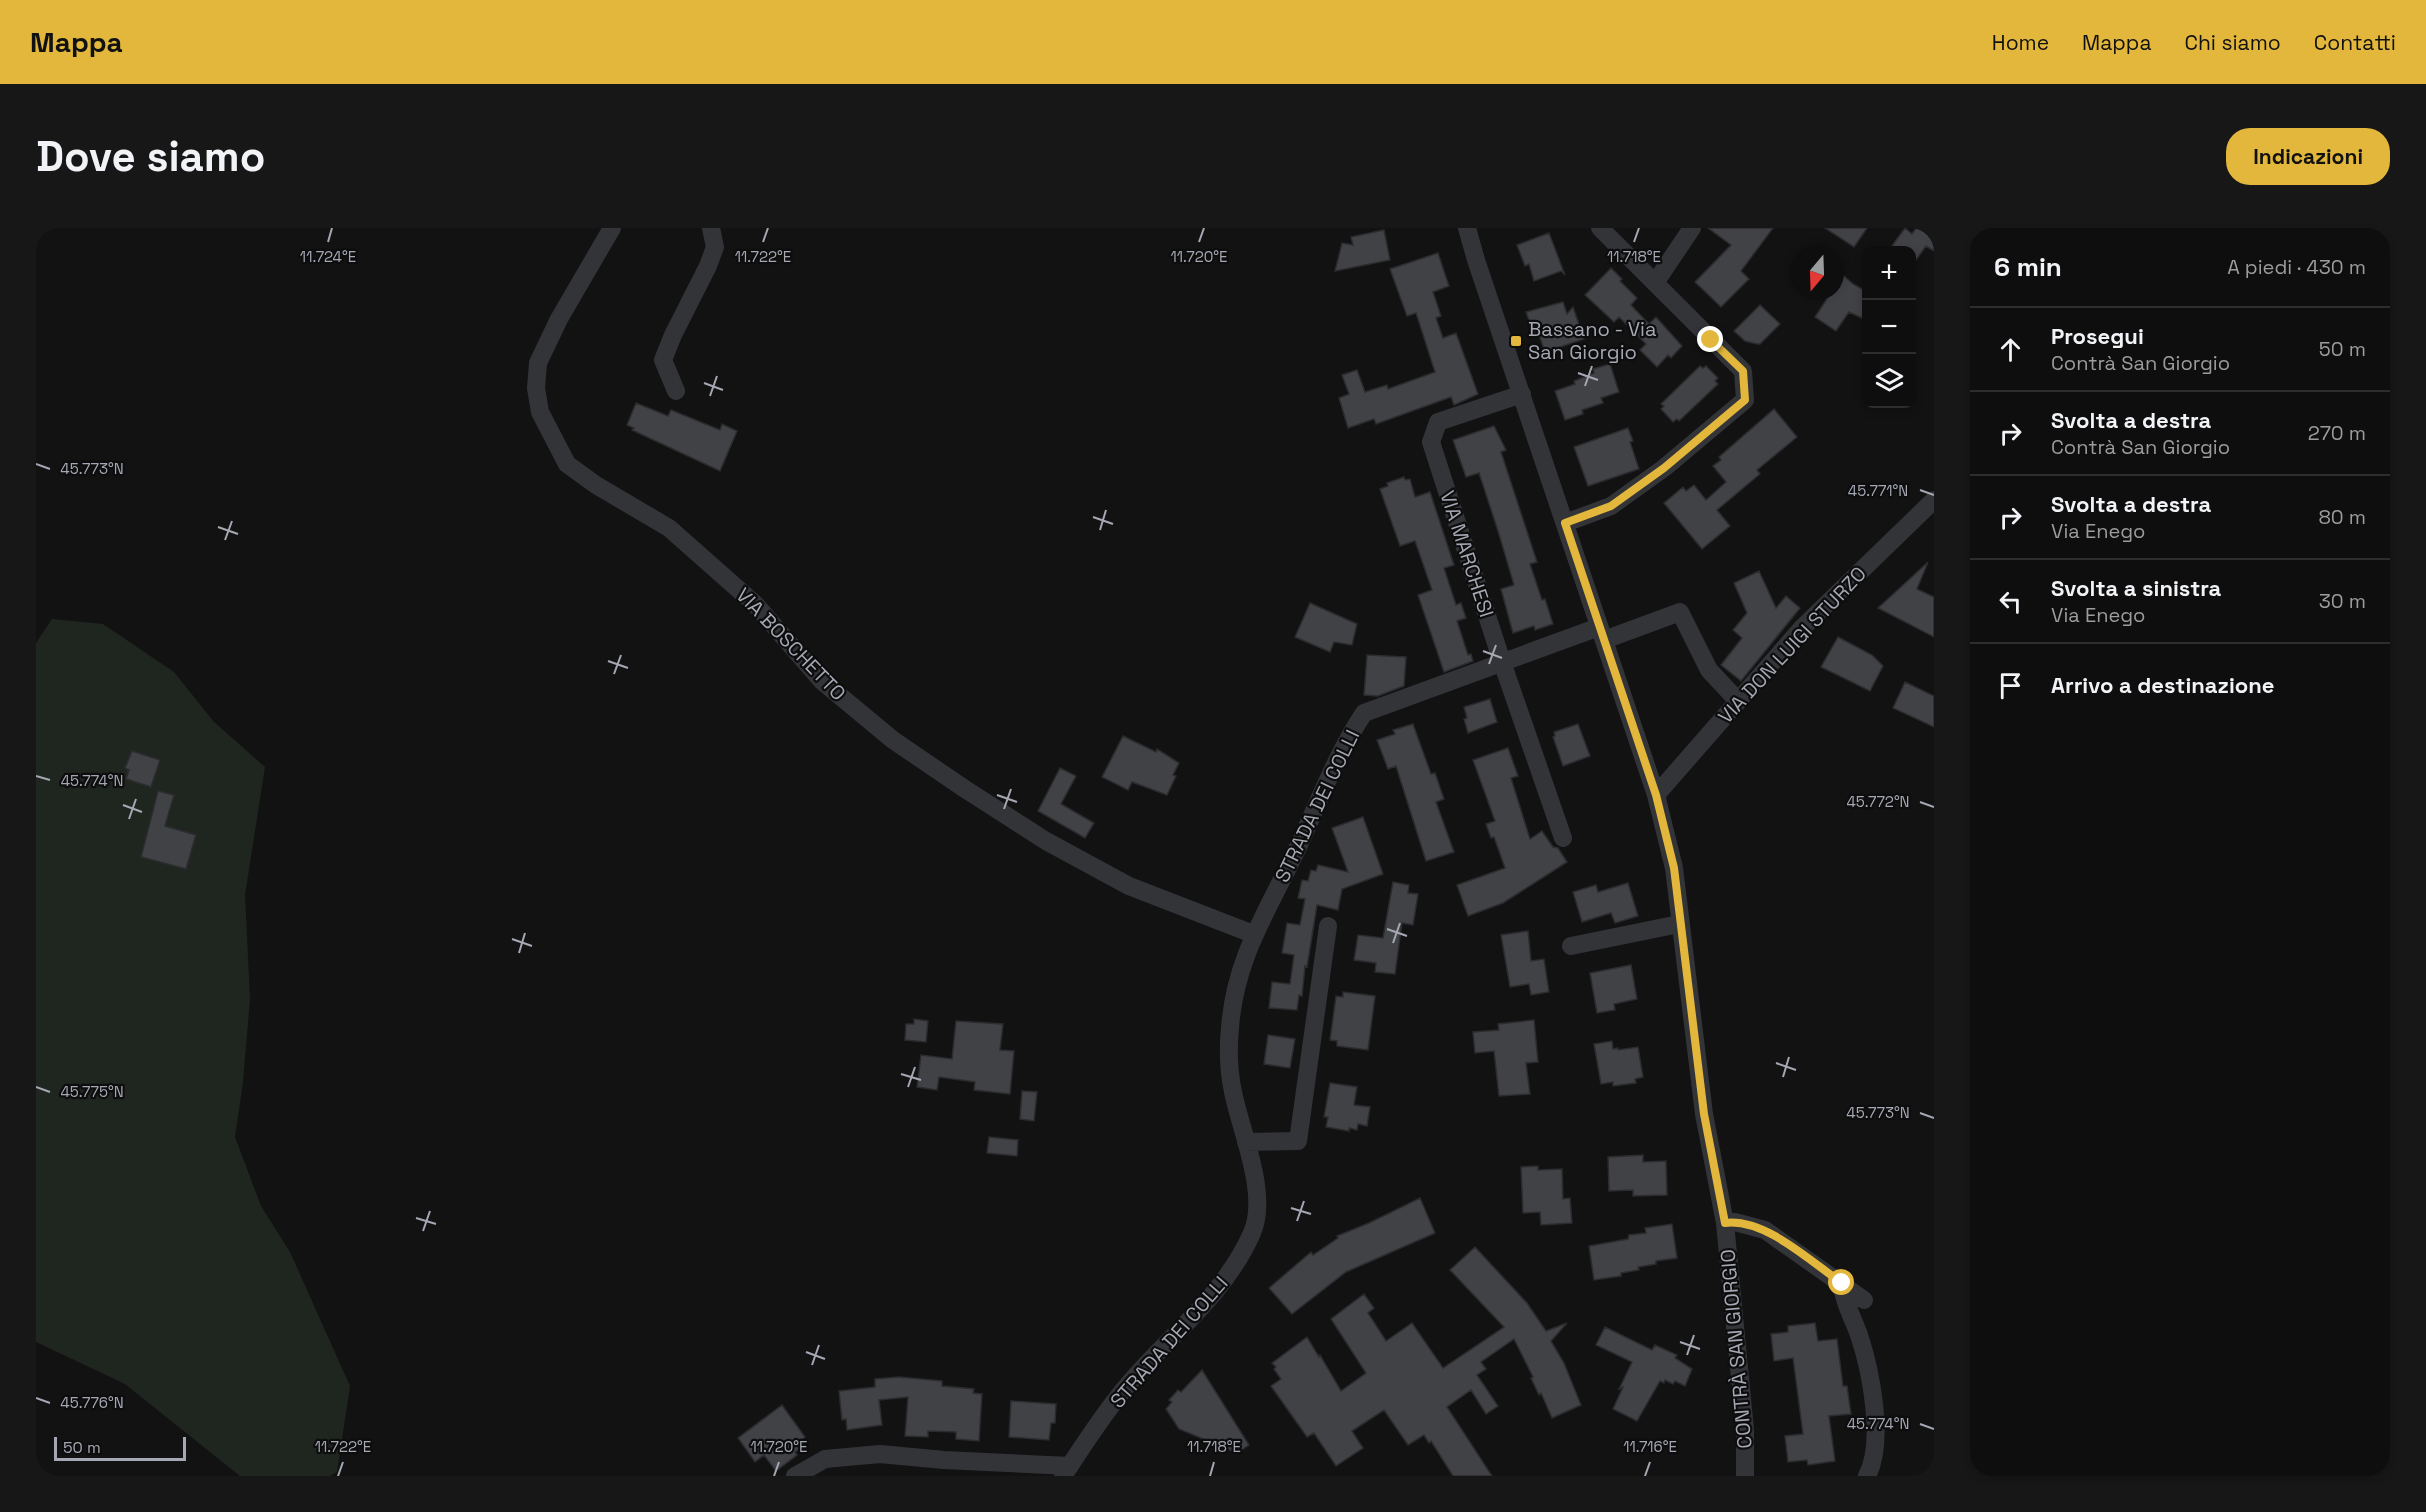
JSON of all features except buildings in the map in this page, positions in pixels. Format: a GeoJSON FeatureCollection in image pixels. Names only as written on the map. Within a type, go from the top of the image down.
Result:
{"type":"FeatureCollection","features":[{"type":"Feature","properties":{"kind":"street","name":"VIA BOSCHETTO"},"geometry":{"type":"LineString","coordinates":[[612,228],[559,319],[538,363],[536,388],[540,412],[567,464],[596,485],[669,528],[755,604],[822,681],[893,740],[1046,841],[1129,886],[1253,934]]}},
{"type":"Feature","properties":{"kind":"street"},"geometry":{"type":"LineString","coordinates":[[676,391],[663,360],[715,247],[711,228]]}},
{"type":"Feature","properties":{"kind":"street"},"geometry":{"type":"LineString","coordinates":[[1565,523],[1611,506],[1664,468],[1745,400],[1743,371],[1600,228]]}},
{"type":"Feature","properties":{"kind":"street"},"geometry":{"type":"LineString","coordinates":[[1655,283],[1692,228]]}},
{"type":"Feature","properties":{"kind":"street","name":"CONTRÀ SAN GIORGIO"},"geometry":{"type":"LineString","coordinates":[[1472,229],[1522,394],[1656,795],[1674,868],[1679,924],[1704,1114],[1725,1223],[1745,1430],[1744,1476]]}},
{"type":"Feature","properties":{"kind":"street","name":"VIA MARCHESI"},"geometry":{"type":"LineString","coordinates":[[1522,394],[1438,422],[1431,442],[1502,662],[1563,838]]}},
{"type":"Feature","properties":{"kind":"street","name":"VIA DON LUIGI STURZO"},"geometry":{"type":"LineString","coordinates":[[1656,795],[1802,628],[1934,500]]}},
{"type":"Feature","properties":{"kind":"street","name":"STRADA DEI COLLI"},"geometry":{"type":"LineString","coordinates":[[795,1476],[825,1459],[880,1454],[1067,1471],[1126,1387],[1186,1325],[1225,1280],[1253,1232],[1258,1192],[1232,1090],[1229,1029],[1236,982],[1253,934],[1297,850],[1347,739],[1364,713],[1502,662],[1680,612],[1709,670],[1738,701]]}},
{"type":"Feature","properties":{"kind":"street"},"geometry":{"type":"LineString","coordinates":[[1570,946],[1679,924]]}},
{"type":"Feature","properties":{"kind":"street"},"geometry":{"type":"LineString","coordinates":[[1246,1142],[1298,1141],[1328,926]]}},
{"type":"Feature","properties":{"kind":"street","name":"CONTRÀ SAN GIORGIO"},"geometry":{"type":"LineString","coordinates":[[1725,1223],[1735,1222],[1765,1230],[1864,1300]]}},
{"type":"Feature","properties":{"kind":"street"},"geometry":{"type":"LineString","coordinates":[[1842,1283],[1842,1294],[1860,1338],[1873,1395],[1876,1425],[1867,1476]]}},
{"type":"Feature","properties":{"kind":"shaded area"},"geometry":{"type":"Polygon","coordinates":[[[52,619],[103,624],[174,672],[214,722],[265,767],[245,895],[250,999],[243,1082],[235,1137],[261,1206],[290,1252],[350,1386],[337,1472],[330,1476],[240,1476],[125,1384],[36,1342],[36,643],[52,619]]]}},
{"type":"Feature","properties":{"kind":"place","name":"Bassano - Via San Giorgio"},"geometry":{"type":"Point","coordinates":[1516,341]}},
{"type":"Feature","properties":{"kind":"route"},"geometry":{"type":"LineString","coordinates":[[1711,340],[1743,371],[1745,400],[1664,468],[1611,506],[1565,523],[1656,795],[1674,868],[1679,924],[1704,1114],[1725,1223],[1735,1222],[1765,1230],[1842,1283]]}}]}
